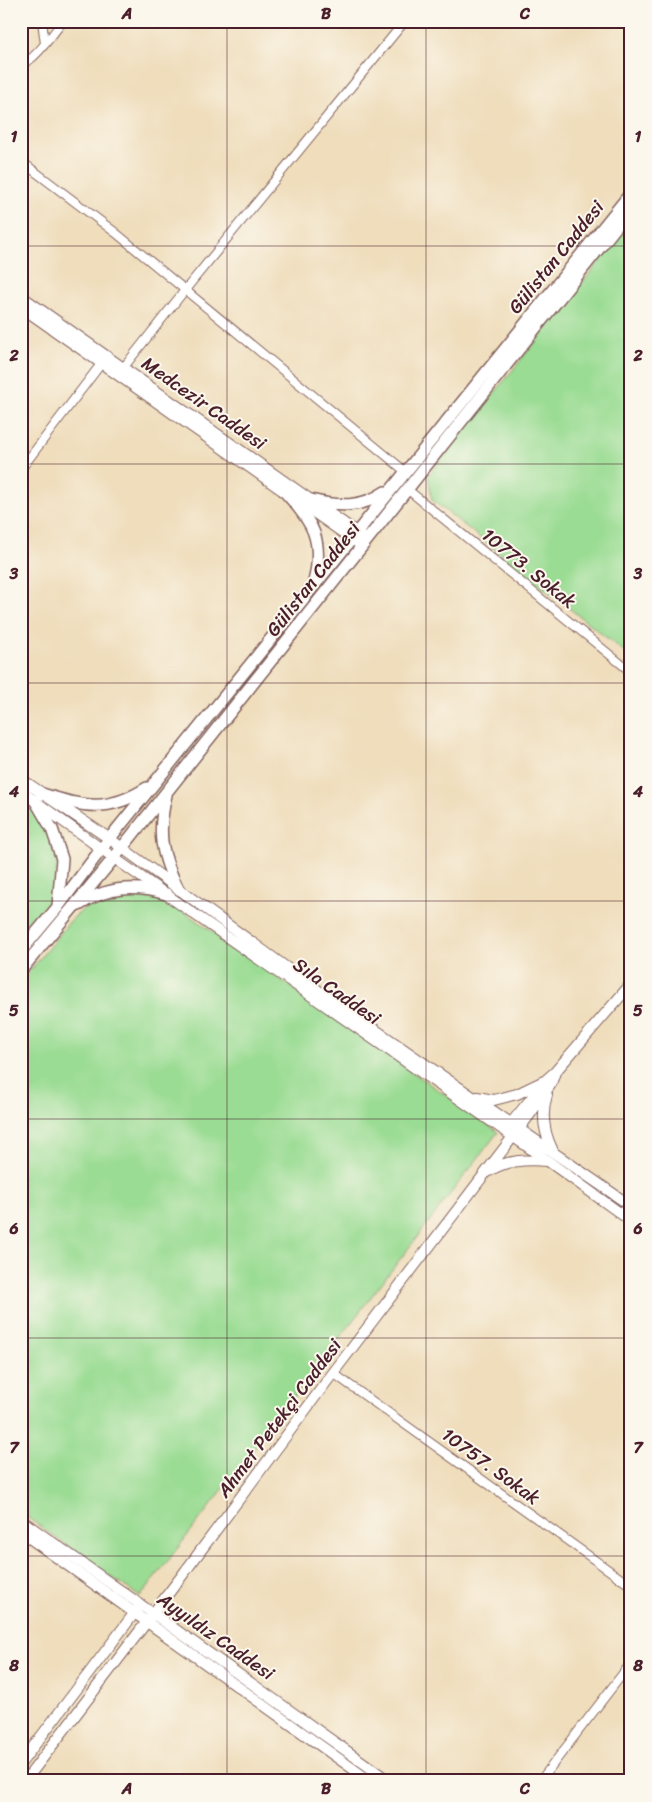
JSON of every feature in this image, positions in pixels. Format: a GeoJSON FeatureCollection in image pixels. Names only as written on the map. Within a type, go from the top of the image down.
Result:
{"type":"FeatureCollection","features":[{"type":"Feature","properties":{"kind":"main road","name":"Gülistan Caddesi"},"geometry":{"type":"LineString","coordinates":[[21,951],[354,534],[395,486],[631,193]]}},
{"type":"Feature","properties":{"kind":"main road","name":"Gülistan Caddesi"},"geometry":{"type":"LineString","coordinates":[[21,970],[167,792],[631,208]]}},
{"type":"Feature","properties":{"kind":"main road"},"geometry":{"type":"LineString","coordinates":[[311,500],[330,505],[357,505],[374,499],[395,486]]}},
{"type":"Feature","properties":{"kind":"main road"},"geometry":{"type":"LineString","coordinates":[[285,492],[302,510],[318,541],[319,560],[313,585]]}},
{"type":"Feature","properties":{"kind":"main road"},"geometry":{"type":"LineString","coordinates":[[38,797],[95,807],[134,796],[155,783]]}},
{"type":"Feature","properties":{"kind":"main road"},"geometry":{"type":"LineString","coordinates":[[70,912],[95,895],[113,889],[145,888],[173,892],[163,852],[161,832],[162,813],[167,792]]}},
{"type":"Feature","properties":{"kind":"main road"},"geometry":{"type":"LineString","coordinates":[[38,797],[57,838],[62,858],[57,908]]}},
{"type":"Feature","properties":{"kind":"street"},"geometry":{"type":"LineString","coordinates":[[42,21],[45,44]]}},
{"type":"Feature","properties":{"kind":"street"},"geometry":{"type":"LineString","coordinates":[[21,64],[25,63],[45,44],[63,21]]}},
{"type":"Feature","properties":{"kind":"street"},"geometry":{"type":"LineString","coordinates":[[120,371],[405,21]]}},
{"type":"Feature","properties":{"kind":"street"},"geometry":{"type":"LineString","coordinates":[[21,161],[116,233],[406,472]]}},
{"type":"Feature","properties":{"kind":"street","name":"Medcezir Caddesi"},"geometry":{"type":"LineString","coordinates":[[21,296],[104,360]]}},
{"type":"Feature","properties":{"kind":"street","name":"Medcezir Caddesi"},"geometry":{"type":"LineString","coordinates":[[21,308],[104,360],[311,500],[364,543]]}},
{"type":"Feature","properties":{"kind":"street"},"geometry":{"type":"LineString","coordinates":[[21,469],[104,360]]}},
{"type":"Feature","properties":{"kind":"street","name":"Medcezir Caddesi"},"geometry":{"type":"LineString","coordinates":[[120,371],[285,492],[354,534]]}},
{"type":"Feature","properties":{"kind":"street","name":"10773. Sokak"},"geometry":{"type":"LineString","coordinates":[[407,489],[631,672]]}},
{"type":"Feature","properties":{"kind":"street"},"geometry":{"type":"LineString","coordinates":[[21,779],[38,797],[110,839],[118,853]]}},
{"type":"Feature","properties":{"kind":"street","name":"Sıla Caddesi"},"geometry":{"type":"LineString","coordinates":[[21,791],[38,797],[102,848],[118,853],[551,1156],[631,1206]]}},
{"type":"Feature","properties":{"kind":"street","name":"Sıla Caddesi"},"geometry":{"type":"LineString","coordinates":[[173,892],[472,1095],[512,1129]]}},
{"type":"Feature","properties":{"kind":"street","name":"Ahmet Petekçi Caddesi"},"geometry":{"type":"LineString","coordinates":[[25,1781],[486,1172],[512,1129],[555,1072],[631,984]]}},
{"type":"Feature","properties":{"kind":"street"},"geometry":{"type":"LineString","coordinates":[[472,1095],[494,1100],[549,1082]]}},
{"type":"Feature","properties":{"kind":"street"},"geometry":{"type":"LineString","coordinates":[[486,1172],[496,1166],[515,1161],[534,1160],[551,1156],[543,1114],[549,1082]]}},
{"type":"Feature","properties":{"kind":"street","name":"Sıla Caddesi"},"geometry":{"type":"LineString","coordinates":[[551,1156],[631,1221]]}},
{"type":"Feature","properties":{"kind":"street","name":"10757. Sokak"},"geometry":{"type":"LineString","coordinates":[[333,1373],[631,1586]]}},
{"type":"Feature","properties":{"kind":"street","name":"Ayyıldız Caddesi"},"geometry":{"type":"LineString","coordinates":[[21,1520],[370,1781]]}},
{"type":"Feature","properties":{"kind":"street","name":"Ayyıldız Caddesi"},"geometry":{"type":"LineString","coordinates":[[21,1532],[138,1609]]}},
{"type":"Feature","properties":{"kind":"street"},"geometry":{"type":"LineString","coordinates":[[21,1763],[138,1609]]}},
{"type":"Feature","properties":{"kind":"street","name":"Ayyıldız Caddesi"},"geometry":{"type":"LineString","coordinates":[[149,1617],[390,1781]]}},
{"type":"Feature","properties":{"kind":"street"},"geometry":{"type":"LineString","coordinates":[[540,1781],[631,1663]]}},
{"type":"Feature","properties":{"kind":"green space"},"geometry":{"type":"Polygon","coordinates":[[[631,222],[631,657],[432,500],[428,476],[631,222]]]}},
{"type":"Feature","properties":{"kind":"green space"},"geometry":{"type":"Polygon","coordinates":[[[21,800],[36,811],[44,823],[58,860],[53,893],[46,906],[21,936],[21,800]]]}},
{"type":"Feature","properties":{"kind":"green space"},"geometry":{"type":"Polygon","coordinates":[[[145,893],[174,905],[498,1132],[140,1597],[21,1513],[21,982],[71,920],[80,912],[105,898],[123,894],[145,893]]]}}]}
